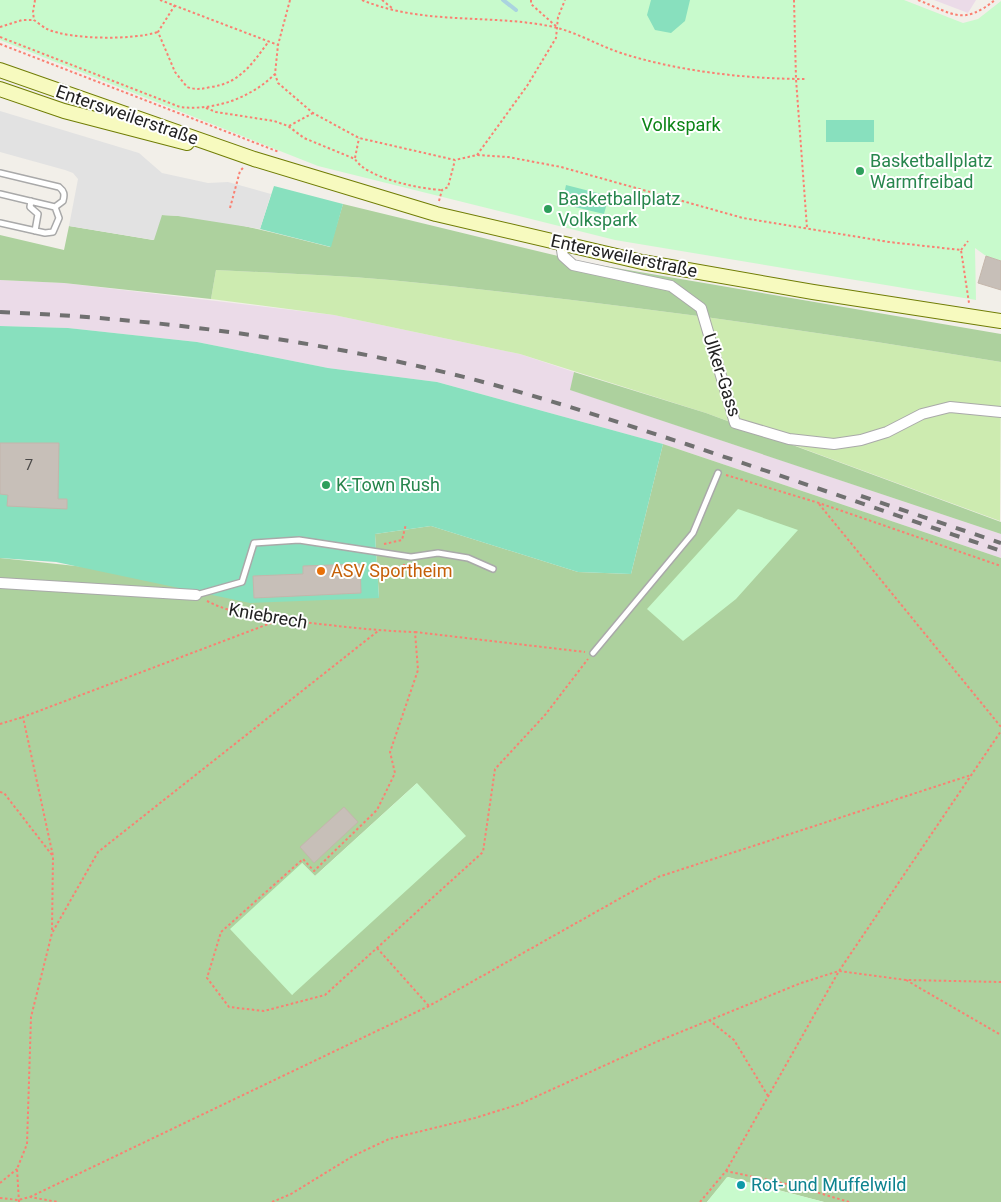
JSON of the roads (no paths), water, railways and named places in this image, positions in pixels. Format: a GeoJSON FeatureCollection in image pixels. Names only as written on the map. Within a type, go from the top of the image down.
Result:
{"type":"FeatureCollection","features":[{"type":"Feature","properties":{"kind":"main road","name":"Entersweilerstraße"},"geometry":{"type":"LineString","coordinates":[[0,70],[254,159],[436,214],[642,262],[804,291],[1001,321]]}},
{"type":"Feature","properties":{"kind":"main road","name":"Entersweilerstraße"},"geometry":{"type":"LineString","coordinates":[[0,89],[64,112],[254,159]]}},
{"type":"Feature","properties":{"kind":"street","name":"Ulker-Gass"},"geometry":{"type":"LineString","coordinates":[[561,244],[563,256],[573,265],[671,286],[701,308],[735,423],[789,439],[834,444],[861,440],[887,432],[922,414],[950,407],[1001,412]]}},
{"type":"Feature","properties":{"kind":"street"},"geometry":{"type":"LineString","coordinates":[[0,583],[196,595]]}},
{"type":"Feature","properties":{"kind":"lane"},"geometry":{"type":"LineString","coordinates":[[0,173],[59,187],[64,195],[63,201],[55,207]]}},
{"type":"Feature","properties":{"kind":"lane"},"geometry":{"type":"LineString","coordinates":[[0,194],[55,207]]}},
{"type":"Feature","properties":{"kind":"lane"},"geometry":{"type":"LineString","coordinates":[[31,201],[30,207],[38,214],[35,231]]}},
{"type":"Feature","properties":{"kind":"lane"},"geometry":{"type":"LineString","coordinates":[[0,222],[35,231],[53,232],[59,218],[55,207]]}},
{"type":"Feature","properties":{"kind":"lane"},"geometry":{"type":"LineString","coordinates":[[592,653],[694,533],[718,473]]}},
{"type":"Feature","properties":{"kind":"lane"},"geometry":{"type":"LineString","coordinates":[[196,595],[242,582],[254,543],[299,540],[367,552],[405,556],[438,553],[468,558],[494,569]]}},
{"type":"Feature","properties":{"kind":"waterway"},"geometry":{"type":"LineString","coordinates":[[503,0],[516,10]]}},
{"type":"Feature","properties":{"kind":"railway"},"geometry":{"type":"LineString","coordinates":[[0,312],[106,319],[265,337],[370,356],[456,375],[555,402],[686,444],[1001,551]]}},
{"type":"Feature","properties":{"kind":"railway"},"geometry":{"type":"LineString","coordinates":[[861,496],[1001,543]]}},
{"type":"Feature","properties":{"kind":"place","name":"Basketballplatz Warmfreibad"},"geometry":{"type":"Point","coordinates":[860,171]}},
{"type":"Feature","properties":{"kind":"place","name":"Basketballplatz Volkspark"},"geometry":{"type":"Point","coordinates":[548,209]}},
{"type":"Feature","properties":{"kind":"place","name":"K-Town Rush"},"geometry":{"type":"Point","coordinates":[326,485]}},
{"type":"Feature","properties":{"kind":"place","name":"ASV Sportheim"},"geometry":{"type":"Point","coordinates":[321,571]}},
{"type":"Feature","properties":{"kind":"place","name":"Rot- und Muffelwild"},"geometry":{"type":"Point","coordinates":[741,1185]}},
{"type":"Feature","properties":{"kind":"park label","name":"Volkspark"},"geometry":{"type":"Point","coordinates":[681,125]}}]}
